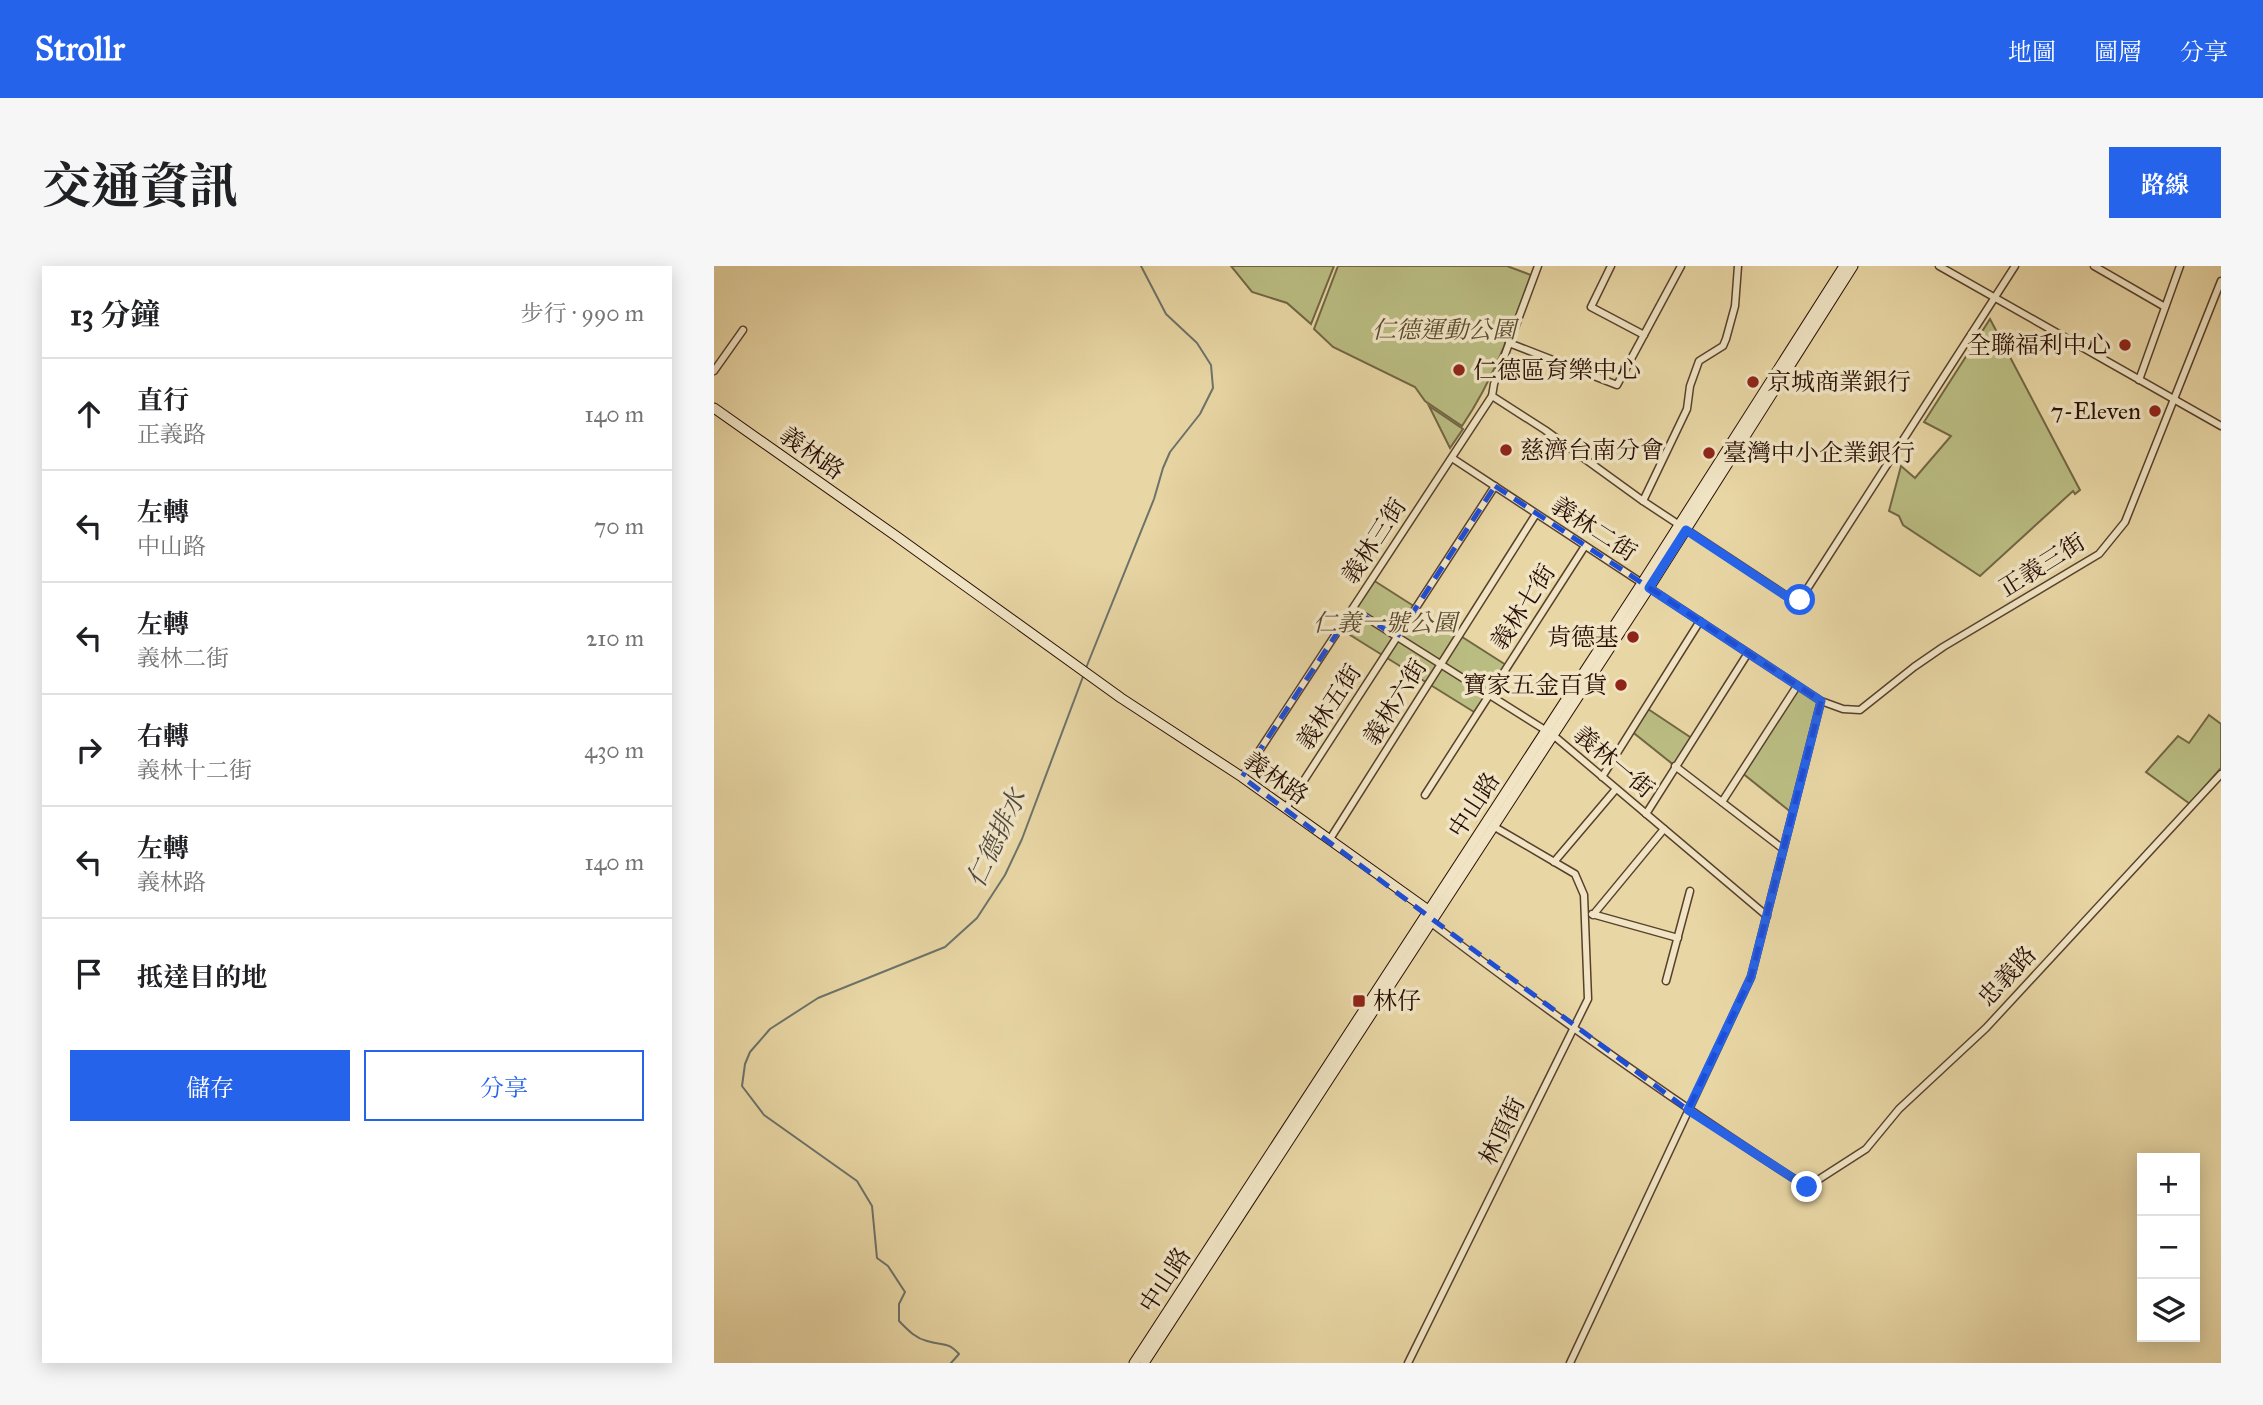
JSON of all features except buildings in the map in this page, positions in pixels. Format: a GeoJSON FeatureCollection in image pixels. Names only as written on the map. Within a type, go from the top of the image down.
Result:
{"type":"FeatureCollection","features":[{"type":"Feature","properties":{"kind":"main road","name":"中山路"},"geometry":{"type":"LineString","coordinates":[[1682,528],[1844,266]]}},
{"type":"Feature","properties":{"kind":"main road","name":"中山路"},"geometry":{"type":"LineString","coordinates":[[1144,1363],[1853,266]]}},
{"type":"Feature","properties":{"kind":"main road","name":"義林路"},"geometry":{"type":"LineString","coordinates":[[714,408],[1121,698],[1242,777],[1428,910]]}},
{"type":"Feature","properties":{"kind":"main road","name":"中山路"},"geometry":{"type":"LineString","coordinates":[[1134,1363],[1428,910],[1490,825]]}},
{"type":"Feature","properties":{"kind":"street","name":"義林三街"},"geometry":{"type":"LineString","coordinates":[[1242,777],[1492,396],[1494,384],[1538,266]]}},
{"type":"Feature","properties":{"kind":"street"},"geometry":{"type":"LineString","coordinates":[[1611,266],[1591,307],[1644,335]]}},
{"type":"Feature","properties":{"kind":"street"},"geometry":{"type":"LineString","coordinates":[[1509,343],[1617,384],[1681,266]]}},
{"type":"Feature","properties":{"kind":"street"},"geometry":{"type":"LineString","coordinates":[[1643,501],[1687,409],[1690,386],[1699,361],[1723,346],[1727,339],[1735,306],[1738,266]]}},
{"type":"Feature","properties":{"kind":"street"},"geometry":{"type":"LineString","coordinates":[[1939,266],[2221,426]]}},
{"type":"Feature","properties":{"kind":"street"},"geometry":{"type":"LineString","coordinates":[[1492,396],[1545,430],[1682,528],[1796,602],[1800,600],[2015,266]]}},
{"type":"Feature","properties":{"kind":"street"},"geometry":{"type":"LineString","coordinates":[[2094,266],[2165,307]]}},
{"type":"Feature","properties":{"kind":"street"},"geometry":{"type":"LineString","coordinates":[[2139,380],[2180,266]]}},
{"type":"Feature","properties":{"kind":"street","name":"正義三街"},"geometry":{"type":"LineString","coordinates":[[1821,701],[1843,709],[1860,710],[1943,647],[2099,554],[2125,522],[2221,281]]}},
{"type":"Feature","properties":{"kind":"street"},"geometry":{"type":"LineString","coordinates":[[714,371],[743,330]]}},
{"type":"Feature","properties":{"kind":"street","name":"義林二街"},"geometry":{"type":"LineString","coordinates":[[1452,458],[1821,701]]}},
{"type":"Feature","properties":{"kind":"street","name":"義林五街"},"geometry":{"type":"LineString","coordinates":[[1286,808],[1495,486]]}},
{"type":"Feature","properties":{"kind":"street","name":"義林六街"},"geometry":{"type":"LineString","coordinates":[[1330,839],[1536,514]]}},
{"type":"Feature","properties":{"kind":"street","name":"義林七街"},"geometry":{"type":"LineString","coordinates":[[1425,796],[1585,546]]}},
{"type":"Feature","properties":{"kind":"street","name":"義林一街"},"geometry":{"type":"LineString","coordinates":[[1353,609],[1549,733],[1767,916]]}},
{"type":"Feature","properties":{"kind":"street"},"geometry":{"type":"LineString","coordinates":[[1602,777],[1700,621]]}},
{"type":"Feature","properties":{"kind":"street"},"geometry":{"type":"LineString","coordinates":[[1646,814],[1748,653]]}},
{"type":"Feature","properties":{"kind":"street"},"geometry":{"type":"LineString","coordinates":[[1722,802],[1797,686]]}},
{"type":"Feature","properties":{"kind":"street"},"geometry":{"type":"LineString","coordinates":[[1570,1363],[1751,977],[1821,701]]}},
{"type":"Feature","properties":{"kind":"street"},"geometry":{"type":"LineString","coordinates":[[1675,766],[1783,849]]}},
{"type":"Feature","properties":{"kind":"street","name":"忠義路"},"geometry":{"type":"LineString","coordinates":[[1688,1110],[1807,1187],[1866,1149],[1899,1109],[1986,1028],[2220,776]]}},
{"type":"Feature","properties":{"kind":"street"},"geometry":{"type":"LineString","coordinates":[[1554,862],[1616,789]]}},
{"type":"Feature","properties":{"kind":"street","name":"林頂街"},"geometry":{"type":"LineString","coordinates":[[1408,1363],[1588,999],[1584,895],[1575,874],[1490,825]]}},
{"type":"Feature","properties":{"kind":"street"},"geometry":{"type":"LineString","coordinates":[[1593,915],[1664,829]]}},
{"type":"Feature","properties":{"kind":"street"},"geometry":{"type":"LineString","coordinates":[[1666,981],[1690,891]]}},
{"type":"Feature","properties":{"kind":"street","name":"林頂街"},"geometry":{"type":"LineString","coordinates":[[1584,906],[1593,915],[1678,938]]}},
{"type":"Feature","properties":{"kind":"street"},"geometry":{"type":"LineString","coordinates":[[1428,910],[1430,922],[1688,1110]]}},
{"type":"Feature","properties":{"kind":"highlighted area"},"geometry":{"type":"Polygon","coordinates":[[[1495,486],[1821,701],[1751,977],[1688,1110],[1242,777],[1353,609],[1397,637],[1495,486]]]}},
{"type":"Feature","properties":{"kind":"green space"},"geometry":{"type":"Polygon","coordinates":[[[1231,266],[1334,266],[1311,324],[1287,303],[1252,292],[1231,266]]]}},
{"type":"Feature","properties":{"kind":"green space","name":"仁德運動公園"},"geometry":{"type":"Polygon","coordinates":[[[1338,266],[1507,266],[1531,275],[1493,372],[1462,426],[1425,401],[1415,387],[1333,347],[1314,329],[1338,266]]]}},
{"type":"Feature","properties":{"kind":"green space"},"geometry":{"type":"Polygon","coordinates":[[[1990,319],[2080,490],[2075,494],[2073,491],[1980,576],[1903,525],[1899,516],[1889,511],[1901,466],[1915,478],[1951,436],[1924,422],[1990,319]]]}},
{"type":"Feature","properties":{"kind":"green space"},"geometry":{"type":"Polygon","coordinates":[[[1429,406],[1463,429],[1450,448],[1429,406]]]}},
{"type":"Feature","properties":{"kind":"green space","name":"仁義一號公園"},"geometry":{"type":"Polygon","coordinates":[[[1373,580],[1506,665],[1474,712],[1342,630],[1373,580]]]}},
{"type":"Feature","properties":{"kind":"green space"},"geometry":{"type":"Polygon","coordinates":[[[1797,686],[1821,701],[1792,813],[1741,772],[1797,686]]]}},
{"type":"Feature","properties":{"kind":"green space"},"geometry":{"type":"Polygon","coordinates":[[[1645,707],[1693,739],[1675,766],[1630,730],[1645,707]]]}},
{"type":"Feature","properties":{"kind":"green space"},"geometry":{"type":"Polygon","coordinates":[[[2209,715],[2221,724],[2221,768],[2190,804],[2146,772],[2178,736],[2189,743],[2209,715]]]}},
{"type":"Feature","properties":{"kind":"waterway","name":"仁德排水"},"geometry":{"type":"LineString","coordinates":[[1086,668],[1154,499],[1170,452],[1200,414],[1213,388],[1211,365],[1197,343],[1166,314],[1141,266]]}},
{"type":"Feature","properties":{"kind":"waterway","name":"仁德排水"},"geometry":{"type":"LineString","coordinates":[[951,1363],[959,1354],[955,1350],[948,1345],[919,1338],[899,1321],[899,1304],[905,1292],[888,1266],[877,1258],[872,1206],[857,1181],[764,1115],[742,1086],[745,1064],[750,1052],[770,1029],[818,998],[945,947],[977,918],[1005,875],[1022,839],[1084,674]]}},
{"type":"Feature","properties":{"kind":"place","name":"全聯福利中心"},"geometry":{"type":"Point","coordinates":[2125,345]}},
{"type":"Feature","properties":{"kind":"place","name":"仁德區育樂中心"},"geometry":{"type":"Point","coordinates":[1459,370]}},
{"type":"Feature","properties":{"kind":"place","name":"京城商業銀行"},"geometry":{"type":"Point","coordinates":[1753,382]}},
{"type":"Feature","properties":{"kind":"place","name":"7-Eleven"},"geometry":{"type":"Point","coordinates":[2155,411]}},
{"type":"Feature","properties":{"kind":"place","name":"慈濟台南分會"},"geometry":{"type":"Point","coordinates":[1506,450]}},
{"type":"Feature","properties":{"kind":"place","name":"臺灣中小企業銀行"},"geometry":{"type":"Point","coordinates":[1709,453]}},
{"type":"Feature","properties":{"kind":"place","name":"肯德基"},"geometry":{"type":"Point","coordinates":[1633,637]}},
{"type":"Feature","properties":{"kind":"place","name":"寶家五金百貨"},"geometry":{"type":"Point","coordinates":[1621,685]}},
{"type":"Feature","properties":{"kind":"place","name":"林仔"},"geometry":{"type":"Point","coordinates":[1359,1001]}},
{"type":"Feature","properties":{"kind":"route"},"geometry":{"type":"LineString","coordinates":[[1800,600],[1792,600],[1686,530],[1649,588],[1821,701],[1751,977],[1688,1110],[1807,1187]]}}]}
